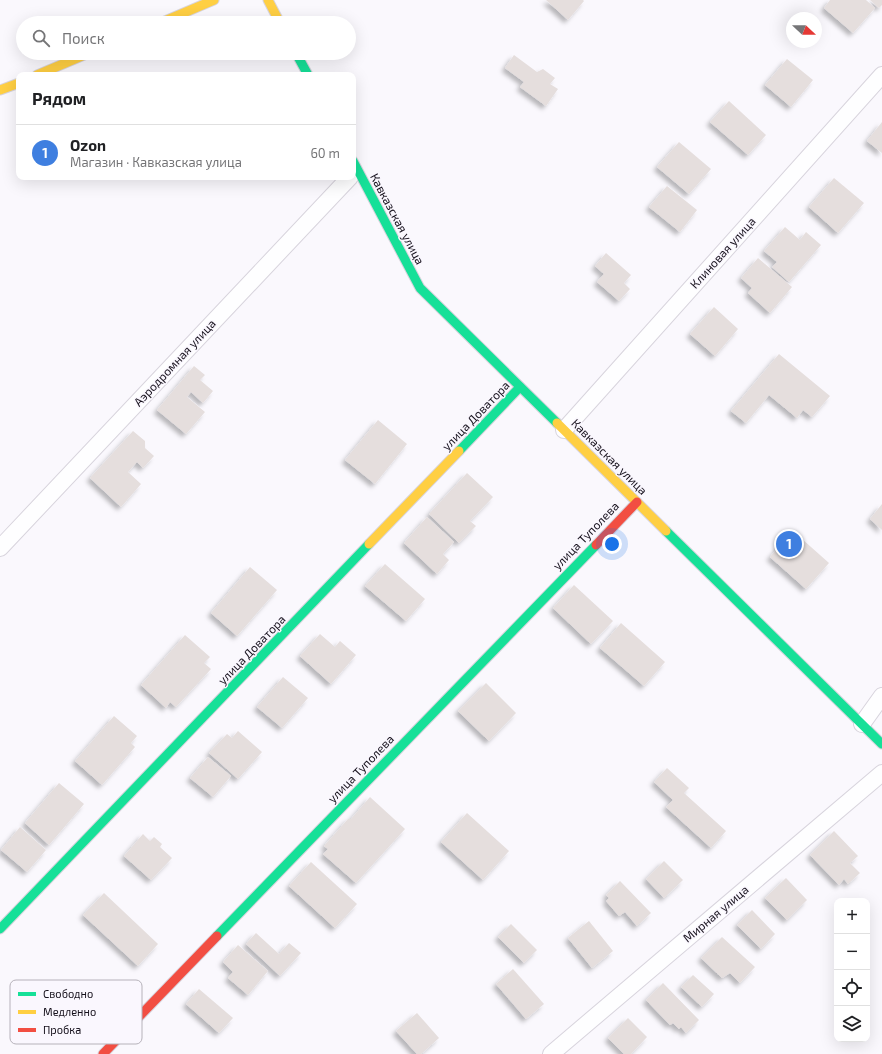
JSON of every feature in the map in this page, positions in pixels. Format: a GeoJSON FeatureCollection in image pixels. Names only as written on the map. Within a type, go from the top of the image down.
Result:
{"type":"FeatureCollection","features":[{"type":"Feature","properties":{"kind":"street"},"geometry":{"type":"LineString","coordinates":[[176,16],[214,0]]}},
{"type":"Feature","properties":{"kind":"street"},"geometry":{"type":"LineString","coordinates":[[268,0],[276,16]]}},
{"type":"Feature","properties":{"kind":"street"},"geometry":{"type":"LineString","coordinates":[[44,72],[72,60]]}},
{"type":"Feature","properties":{"kind":"street"},"geometry":{"type":"LineString","coordinates":[[300,60],[306,72]]}},
{"type":"Feature","properties":{"kind":"street","name":"Клиновая улица"},"geometry":{"type":"LineString","coordinates":[[564,430],[882,75]]}},
{"type":"Feature","properties":{"kind":"street"},"geometry":{"type":"LineString","coordinates":[[0,90],[16,84]]}},
{"type":"Feature","properties":{"kind":"street","name":"Кавказская улица"},"geometry":{"type":"LineString","coordinates":[[356,175],[420,288],[882,744]]}},
{"type":"Feature","properties":{"kind":"street","name":"Аэродромная улица"},"geometry":{"type":"LineString","coordinates":[[0,548],[344,180]]}},
{"type":"Feature","properties":{"kind":"street","name":"улица Доватора"},"geometry":{"type":"LineString","coordinates":[[0,929],[520,387]]}},
{"type":"Feature","properties":{"kind":"street","name":"улица Туполева"},"geometry":{"type":"LineString","coordinates":[[142,1014],[637,502]]}},
{"type":"Feature","properties":{"kind":"street"},"geometry":{"type":"LineString","coordinates":[[862,724],[882,696]]}},
{"type":"Feature","properties":{"kind":"street","name":"Мирная улица"},"geometry":{"type":"LineString","coordinates":[[550,1054],[882,773]]}},
{"type":"Feature","properties":{"kind":"street","name":"улица Туполева"},"geometry":{"type":"LineString","coordinates":[[103,1054],[113,1044]]}},
{"type":"Feature","properties":{"kind":"building"},"geometry":{"type":"Polygon","coordinates":[[[546,0],[583,0],[584,1],[568,20],[546,0]]]}},
{"type":"Feature","properties":{"kind":"building"},"geometry":{"type":"Polygon","coordinates":[[[830,0],[866,0],[875,8],[853,33],[824,8],[830,0]]]}},
{"type":"Feature","properties":{"kind":"building"},"geometry":{"type":"Polygon","coordinates":[[[870,0],[882,0],[882,5],[879,8],[870,0]]]}},
{"type":"Feature","properties":{"kind":"building"},"geometry":{"type":"Polygon","coordinates":[[[514,55],[537,72],[543,69],[555,78],[550,84],[558,89],[546,106],[520,87],[524,82],[505,68],[514,55]]]}},
{"type":"Feature","properties":{"kind":"building"},"geometry":{"type":"Polygon","coordinates":[[[787,59],[813,80],[791,107],[765,85],[787,59]]]}},
{"type":"Feature","properties":{"kind":"building"},"geometry":{"type":"Polygon","coordinates":[[[729,101],[766,135],[748,155],[710,122],[729,101]]]}},
{"type":"Feature","properties":{"kind":"building"},"geometry":{"type":"Polygon","coordinates":[[[882,122],[882,153],[867,141],[882,122]]]}},
{"type":"Feature","properties":{"kind":"building"},"geometry":{"type":"Polygon","coordinates":[[[679,142],[711,169],[689,194],[657,167],[679,142]]]}},
{"type":"Feature","properties":{"kind":"building"},"geometry":{"type":"Polygon","coordinates":[[[834,178],[864,203],[838,233],[809,207],[834,178]]]}},
{"type":"Feature","properties":{"kind":"building"},"geometry":{"type":"Polygon","coordinates":[[[667,186],[697,210],[680,232],[649,207],[667,186]]]}},
{"type":"Feature","properties":{"kind":"building"},"geometry":{"type":"Polygon","coordinates":[[[785,227],[800,240],[806,232],[821,245],[789,282],[772,267],[777,262],[764,251],[785,227]]]}},
{"type":"Feature","properties":{"kind":"building"},"geometry":{"type":"Polygon","coordinates":[[[606,253],[631,275],[624,283],[630,289],[619,301],[597,282],[604,274],[595,266],[606,253]]]}},
{"type":"Feature","properties":{"kind":"building"},"geometry":{"type":"Polygon","coordinates":[[[758,258],[792,287],[770,313],[748,293],[752,288],[741,278],[758,258]]]}},
{"type":"Feature","properties":{"kind":"building"},"geometry":{"type":"Polygon","coordinates":[[[714,307],[738,329],[715,356],[690,334],[714,307]]]}},
{"type":"Feature","properties":{"kind":"building"},"geometry":{"type":"Polygon","coordinates":[[[779,354],[830,396],[812,417],[803,410],[797,418],[769,395],[746,423],[731,411],[779,354]]]}},
{"type":"Feature","properties":{"kind":"building"},"geometry":{"type":"Polygon","coordinates":[[[194,366],[205,375],[200,380],[213,391],[203,403],[191,392],[187,397],[205,412],[186,434],[157,410],[194,366]]]}},
{"type":"Feature","properties":{"kind":"building"},"geometry":{"type":"Polygon","coordinates":[[[378,420],[407,444],[375,484],[345,460],[378,420]]]}},
{"type":"Feature","properties":{"kind":"building"},"geometry":{"type":"Polygon","coordinates":[[[133,431],[145,441],[145,448],[154,456],[143,468],[137,462],[128,472],[141,484],[121,507],[90,478],[133,431]]]}},
{"type":"Feature","properties":{"kind":"building"},"geometry":{"type":"Polygon","coordinates":[[[467,473],[493,497],[470,521],[476,526],[459,543],[429,514],[467,473]]]}},
{"type":"Feature","properties":{"kind":"building"},"geometry":{"type":"Polygon","coordinates":[[[882,504],[882,530],[870,519],[882,504]]]}},
{"type":"Feature","properties":{"kind":"building"},"geometry":{"type":"Polygon","coordinates":[[[427,517],[454,542],[443,554],[449,560],[437,574],[404,543],[427,517]]]}},
{"type":"Feature","properties":{"kind":"building"},"geometry":{"type":"Polygon","coordinates":[[[793,531],[829,563],[806,589],[770,557],[793,531]]]}},
{"type":"Feature","properties":{"kind":"building"},"geometry":{"type":"Polygon","coordinates":[[[385,564],[425,599],[406,621],[365,586],[385,564]]]}},
{"type":"Feature","properties":{"kind":"building"},"geometry":{"type":"Polygon","coordinates":[[[250,567],[277,590],[237,636],[211,613],[250,567]]]}},
{"type":"Feature","properties":{"kind":"building"},"geometry":{"type":"Polygon","coordinates":[[[574,585],[613,621],[591,644],[553,608],[574,585]]]}},
{"type":"Feature","properties":{"kind":"building"},"geometry":{"type":"Polygon","coordinates":[[[621,623],[665,662],[644,686],[600,648],[621,623]]]}},
{"type":"Feature","properties":{"kind":"building"},"geometry":{"type":"Polygon","coordinates":[[[320,634],[335,647],[340,641],[356,655],[331,684],[300,656],[320,634]]]}},
{"type":"Feature","properties":{"kind":"building"},"geometry":{"type":"Polygon","coordinates":[[[185,635],[210,657],[204,663],[211,669],[176,707],[170,702],[166,708],[141,685],[185,635]]]}},
{"type":"Feature","properties":{"kind":"building"},"geometry":{"type":"Polygon","coordinates":[[[283,677],[308,698],[282,728],[257,707],[283,677]]]}},
{"type":"Feature","properties":{"kind":"building"},"geometry":{"type":"Polygon","coordinates":[[[486,683],[516,713],[489,741],[458,711],[486,683]]]}},
{"type":"Feature","properties":{"kind":"building"},"geometry":{"type":"Polygon","coordinates":[[[114,716],[137,736],[131,743],[135,747],[102,785],[75,761],[114,716]]]}},
{"type":"Feature","properties":{"kind":"building"},"geometry":{"type":"Polygon","coordinates":[[[238,731],[262,752],[238,779],[209,753],[227,734],[232,738],[238,731]]]}},
{"type":"Feature","properties":{"kind":"building"},"geometry":{"type":"Polygon","coordinates":[[[208,757],[231,776],[213,797],[190,778],[208,757]]]}},
{"type":"Feature","properties":{"kind":"building"},"geometry":{"type":"Polygon","coordinates":[[[667,768],[689,788],[684,793],[726,831],[711,848],[666,807],[673,800],[654,782],[667,768]]]}},
{"type":"Feature","properties":{"kind":"building"},"geometry":{"type":"Polygon","coordinates":[[[59,783],[84,804],[49,845],[25,823],[59,783]]]}},
{"type":"Feature","properties":{"kind":"building"},"geometry":{"type":"Polygon","coordinates":[[[370,797],[405,829],[356,883],[323,854],[328,849],[324,846],[348,819],[351,819],[370,797]]]}},
{"type":"Feature","properties":{"kind":"building"},"geometry":{"type":"Polygon","coordinates":[[[467,813],[509,851],[483,880],[441,842],[467,813]]]}},
{"type":"Feature","properties":{"kind":"building"},"geometry":{"type":"Polygon","coordinates":[[[20,827],[46,850],[27,872],[1,850],[20,827]]]}},
{"type":"Feature","properties":{"kind":"building"},"geometry":{"type":"Polygon","coordinates":[[[834,831],[858,856],[850,863],[860,873],[848,884],[844,879],[839,885],[810,855],[834,831]]]}},
{"type":"Feature","properties":{"kind":"building"},"geometry":{"type":"Polygon","coordinates":[[[143,834],[150,841],[154,837],[162,844],[160,847],[172,858],[151,880],[124,856],[143,834]]]}},
{"type":"Feature","properties":{"kind":"building"},"geometry":{"type":"Polygon","coordinates":[[[664,861],[683,880],[664,898],[646,879],[664,861]]]}},
{"type":"Feature","properties":{"kind":"building"},"geometry":{"type":"Polygon","coordinates":[[[311,862],[357,904],[335,928],[289,886],[311,862]]]}},
{"type":"Feature","properties":{"kind":"building"},"geometry":{"type":"Polygon","coordinates":[[[786,878],[807,900],[787,920],[765,898],[786,878]]]}},
{"type":"Feature","properties":{"kind":"building"},"geometry":{"type":"Polygon","coordinates":[[[620,881],[651,913],[637,926],[625,912],[619,916],[606,901],[609,898],[606,895],[620,881]]]}},
{"type":"Feature","properties":{"kind":"building"},"geometry":{"type":"Polygon","coordinates":[[[104,893],[158,944],[138,966],[83,915],[104,893]]]}},
{"type":"Feature","properties":{"kind":"building"},"geometry":{"type":"Polygon","coordinates":[[[752,910],[775,934],[761,949],[737,925],[752,910]]]}},
{"type":"Feature","properties":{"kind":"building"},"geometry":{"type":"Polygon","coordinates":[[[589,921],[613,951],[592,968],[568,938],[589,921]]]}},
{"type":"Feature","properties":{"kind":"building"},"geometry":{"type":"Polygon","coordinates":[[[511,924],[537,950],[524,963],[498,937],[511,924]]]}},
{"type":"Feature","properties":{"kind":"building"},"geometry":{"type":"Polygon","coordinates":[[[256,933],[279,954],[289,943],[301,953],[280,976],[246,944],[256,933]]]}},
{"type":"Feature","properties":{"kind":"building"},"geometry":{"type":"Polygon","coordinates":[[[722,937],[755,967],[740,983],[730,973],[722,978],[701,958],[722,937]]]}},
{"type":"Feature","properties":{"kind":"building"},"geometry":{"type":"Polygon","coordinates":[[[238,945],[268,971],[248,995],[228,978],[233,972],[223,962],[238,945]]]}},
{"type":"Feature","properties":{"kind":"building"},"geometry":{"type":"Polygon","coordinates":[[[513,969],[544,1004],[526,1019],[496,984],[513,969]]]}},
{"type":"Feature","properties":{"kind":"building"},"geometry":{"type":"Polygon","coordinates":[[[693,975],[714,994],[702,1007],[681,987],[693,975]]]}},
{"type":"Feature","properties":{"kind":"building"},"geometry":{"type":"Polygon","coordinates":[[[663,983],[699,1020],[686,1033],[681,1027],[679,1029],[673,1023],[670,1025],[646,1000],[663,983]]]}},
{"type":"Feature","properties":{"kind":"building"},"geometry":{"type":"Polygon","coordinates":[[[199,989],[233,1018],[219,1033],[186,1004],[199,989]]]}},
{"type":"Feature","properties":{"kind":"building"},"geometry":{"type":"Polygon","coordinates":[[[417,1013],[439,1038],[421,1054],[417,1054],[396,1031],[417,1013]]]}},
{"type":"Feature","properties":{"kind":"building"},"geometry":{"type":"Polygon","coordinates":[[[628,1018],[647,1037],[631,1054],[624,1054],[608,1038],[628,1018]]]}},
{"type":"Feature","properties":{"kind":"traffic: fast"},"geometry":{"type":"LineString","coordinates":[[300,60],[306,72]]}},
{"type":"Feature","properties":{"kind":"traffic: fast"},"geometry":{"type":"LineString","coordinates":[[356,167],[420,288],[557,423]]}},
{"type":"Feature","properties":{"kind":"traffic: fast"},"geometry":{"type":"LineString","coordinates":[[459,451],[520,387]]}},
{"type":"Feature","properties":{"kind":"traffic: fast"},"geometry":{"type":"LineString","coordinates":[[666,531],[882,744]]}},
{"type":"Feature","properties":{"kind":"traffic: fast"},"geometry":{"type":"LineString","coordinates":[[0,929],[369,544]]}},
{"type":"Feature","properties":{"kind":"traffic: fast"},"geometry":{"type":"LineString","coordinates":[[217,936],[596,545]]}},
{"type":"Feature","properties":{"kind":"traffic: slow"},"geometry":{"type":"LineString","coordinates":[[176,16],[214,0]]}},
{"type":"Feature","properties":{"kind":"traffic: slow"},"geometry":{"type":"LineString","coordinates":[[268,0],[276,16]]}},
{"type":"Feature","properties":{"kind":"traffic: slow"},"geometry":{"type":"LineString","coordinates":[[44,72],[72,60]]}},
{"type":"Feature","properties":{"kind":"traffic: slow"},"geometry":{"type":"LineString","coordinates":[[0,90],[16,84]]}},
{"type":"Feature","properties":{"kind":"traffic: slow"},"geometry":{"type":"LineString","coordinates":[[557,423],[666,531]]}},
{"type":"Feature","properties":{"kind":"traffic: slow"},"geometry":{"type":"LineString","coordinates":[[369,544],[459,451]]}},
{"type":"Feature","properties":{"kind":"traffic: jam"},"geometry":{"type":"LineString","coordinates":[[596,545],[637,502]]}},
{"type":"Feature","properties":{"kind":"traffic: jam"},"geometry":{"type":"LineString","coordinates":[[142,1014],[217,936]]}},
{"type":"Feature","properties":{"kind":"traffic: jam"},"geometry":{"type":"LineString","coordinates":[[103,1054],[113,1044]]}},
{"type":"Feature","properties":{"kind":"place","name":"Ozon"},"geometry":{"type":"Point","coordinates":[789,544]}}]}
